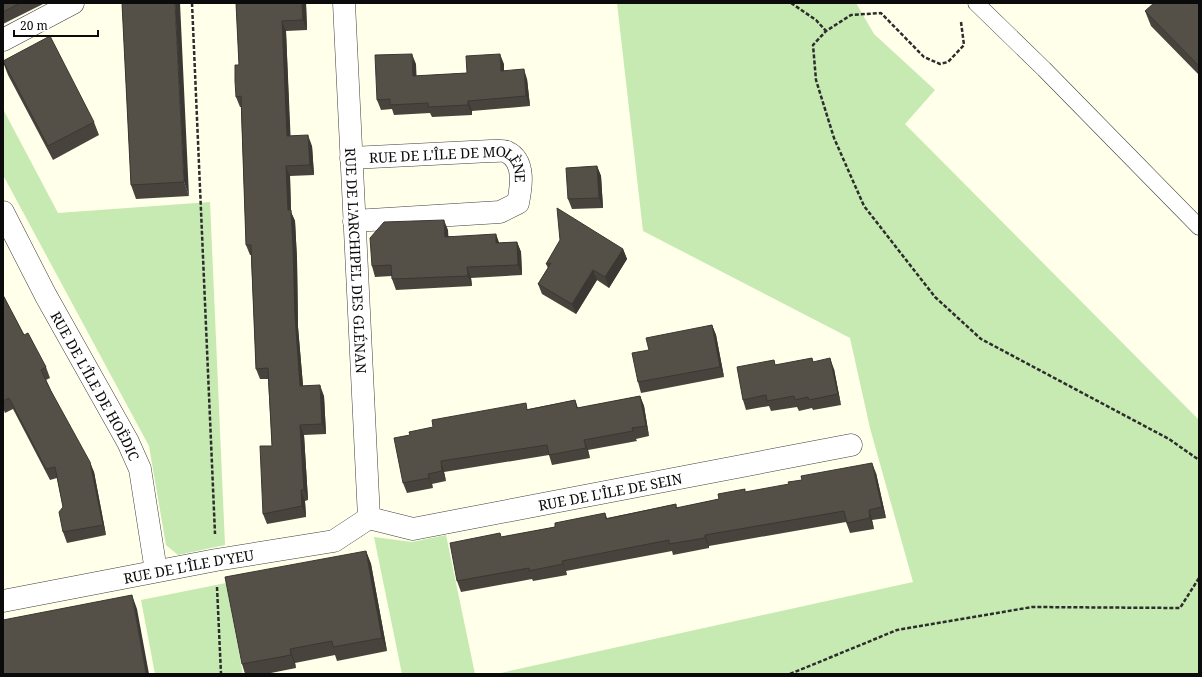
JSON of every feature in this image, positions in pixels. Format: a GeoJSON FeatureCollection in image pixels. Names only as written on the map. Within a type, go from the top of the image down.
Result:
{"type":"FeatureCollection","features":[{"type":"Feature","properties":{"kind":"street"},"geometry":{"type":"LineString","coordinates":[[3,40],[73,3]]}},
{"type":"Feature","properties":{"kind":"street","name":"RUE DE L'ARCHIPEL DES GLÉNAN"},"geometry":{"type":"LineString","coordinates":[[344,3],[369,518]]}},
{"type":"Feature","properties":{"kind":"street","name":"RUE DE L'ÎLE DE MOLÈNE"},"geometry":{"type":"LineString","coordinates":[[351,158],[491,151],[506,152],[516,161],[522,182],[518,203],[500,212],[354,221]]}},
{"type":"Feature","properties":{"kind":"street","name":"RUE DE L'ÎLE DE HOËDIC"},"geometry":{"type":"LineString","coordinates":[[3,212],[46,296],[128,442],[140,469],[156,571]]}},
{"type":"Feature","properties":{"kind":"street","name":"RUE DE L'ÎLE DE SEIN"},"geometry":{"type":"LineString","coordinates":[[369,518],[413,528],[851,445]]}},
{"type":"Feature","properties":{"kind":"street","name":"RUE DE L'ÎLE D'YEU"},"geometry":{"type":"LineString","coordinates":[[3,601],[216,560],[334,541],[369,518]]}},
{"type":"Feature","properties":{"kind":"lane"},"geometry":{"type":"LineString","coordinates":[[976,3],[1044,69],[1199,228]]}},
{"type":"Feature","properties":{"kind":"path"},"geometry":{"type":"LineString","coordinates":[[192,3],[221,674]]}},
{"type":"Feature","properties":{"kind":"path"},"geometry":{"type":"LineString","coordinates":[[791,3],[816,20],[826,31]]}},
{"type":"Feature","properties":{"kind":"path"},"geometry":{"type":"LineString","coordinates":[[961,17],[964,45],[948,62],[940,64],[924,56],[881,13],[851,15],[826,31],[813,45],[816,80],[834,138],[864,206],[935,298],[981,339],[1169,439],[1199,460]]}},
{"type":"Feature","properties":{"kind":"path"},"geometry":{"type":"LineString","coordinates":[[790,674],[898,630],[1032,607],[1180,608],[1199,578]]}},
{"type":"Feature","properties":{"kind":"green space"},"geometry":{"type":"Polygon","coordinates":[[[617,3],[856,3],[874,34],[935,90],[905,124],[1199,420],[1199,674],[496,674],[913,582],[870,428],[850,338],[643,231],[617,3]]]}},
{"type":"Feature","properties":{"kind":"green space"},"geometry":{"type":"Polygon","coordinates":[[[3,109],[58,213],[210,202],[225,545],[178,555],[166,545],[149,446],[3,175],[3,109]]]}},
{"type":"Feature","properties":{"kind":"green space"},"geometry":{"type":"Polygon","coordinates":[[[446,535],[475,674],[402,674],[374,537],[412,542],[446,535]]]}},
{"type":"Feature","properties":{"kind":"green space"},"geometry":{"type":"Polygon","coordinates":[[[226,583],[243,674],[155,674],[141,600],[226,583]]]}},
{"type":"Feature","properties":{"kind":"building"},"geometry":{"type":"Polygon","coordinates":[[[3,3],[20,3],[3,12],[3,3]]]}},
{"type":"Feature","properties":{"kind":"building"},"geometry":{"type":"Polygon","coordinates":[[[122,3],[175,3],[184,182],[131,185],[122,3]]]}},
{"type":"Feature","properties":{"kind":"building"},"geometry":{"type":"Polygon","coordinates":[[[236,3],[302,3],[303,20],[282,21],[287,136],[308,135],[310,165],[286,166],[288,210],[291,210],[295,316],[300,386],[320,385],[322,424],[300,425],[304,490],[301,490],[302,506],[263,514],[260,446],[272,446],[268,368],[256,369],[251,245],[246,245],[241,96],[236,97],[235,81],[235,65],[239,65],[236,3]]]}},
{"type":"Feature","properties":{"kind":"building"},"geometry":{"type":"Polygon","coordinates":[[[1154,3],[1199,3],[1199,66],[1145,11],[1154,3]]]}},
{"type":"Feature","properties":{"kind":"building"},"geometry":{"type":"Polygon","coordinates":[[[50,36],[94,122],[48,146],[3,61],[50,36]]]}},
{"type":"Feature","properties":{"kind":"building"},"geometry":{"type":"Polygon","coordinates":[[[412,54],[413,76],[467,73],[466,56],[500,54],[501,71],[524,69],[526,96],[468,101],[468,105],[428,107],[428,103],[390,105],[390,99],[377,100],[375,55],[412,54]]]}},
{"type":"Feature","properties":{"kind":"building"},"geometry":{"type":"Polygon","coordinates":[[[597,166],[599,198],[568,199],[566,168],[597,166]]]}},
{"type":"Feature","properties":{"kind":"building"},"geometry":{"type":"Polygon","coordinates":[[[557,208],[623,249],[605,277],[593,270],[572,304],[538,284],[551,263],[546,264],[560,240],[557,208]]]}},
{"type":"Feature","properties":{"kind":"building"},"geometry":{"type":"Polygon","coordinates":[[[444,220],[445,237],[496,234],[496,243],[517,242],[518,265],[467,267],[468,276],[392,279],[391,265],[372,266],[370,238],[384,222],[444,220]]]}},
{"type":"Feature","properties":{"kind":"building"},"geometry":{"type":"Polygon","coordinates":[[[3,295],[24,335],[28,333],[46,367],[41,370],[90,462],[103,525],[63,532],[59,512],[63,507],[55,467],[46,469],[9,398],[3,401],[3,295]]]}},
{"type":"Feature","properties":{"kind":"building"},"geometry":{"type":"Polygon","coordinates":[[[712,325],[720,367],[638,382],[632,353],[649,350],[646,338],[712,325]]]}},
{"type":"Feature","properties":{"kind":"building"},"geometry":{"type":"Polygon","coordinates":[[[812,358],[813,362],[830,358],[838,394],[809,400],[808,397],[795,400],[794,396],[767,401],[766,395],[743,400],[737,367],[774,360],[775,365],[812,358]]]}},
{"type":"Feature","properties":{"kind":"building"},"geometry":{"type":"Polygon","coordinates":[[[640,396],[646,426],[632,428],[633,431],[584,440],[586,448],[549,455],[547,445],[441,461],[442,471],[428,474],[429,478],[403,483],[394,438],[410,435],[409,432],[433,427],[432,420],[526,403],[527,410],[575,400],[577,408],[640,396]]]}},
{"type":"Feature","properties":{"kind":"building"},"geometry":{"type":"Polygon","coordinates":[[[872,463],[882,507],[869,510],[870,518],[847,523],[844,511],[705,535],[705,538],[669,544],[669,540],[562,561],[563,564],[529,571],[529,568],[457,581],[450,543],[500,533],[501,537],[555,527],[555,523],[605,513],[606,519],[676,504],[676,508],[719,499],[718,494],[745,489],[745,492],[789,484],[788,482],[802,480],[801,476],[872,463]]]}},
{"type":"Feature","properties":{"kind":"building"},"geometry":{"type":"Polygon","coordinates":[[[366,551],[382,638],[333,647],[332,641],[290,649],[291,655],[242,664],[225,577],[366,551]]]}},
{"type":"Feature","properties":{"kind":"building"},"geometry":{"type":"Polygon","coordinates":[[[132,595],[146,674],[3,674],[3,620],[132,595]]]}}]}
